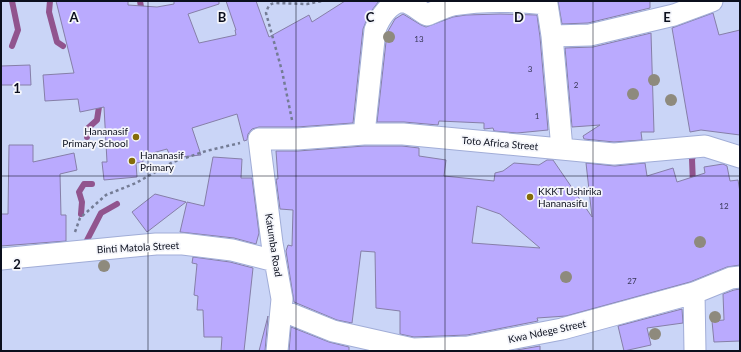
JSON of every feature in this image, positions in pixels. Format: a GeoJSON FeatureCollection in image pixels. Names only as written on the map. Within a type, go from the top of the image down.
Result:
{"type":"FeatureCollection","features":[{"type":"Feature","properties":{"kind":"street"},"geometry":{"type":"LineString","coordinates":[[364,134],[375,30],[380,18],[388,8],[397,2],[404,1],[427,15],[453,5],[482,2],[506,1],[547,4],[552,36],[562,149]]}},
{"type":"Feature","properties":{"kind":"street"},"geometry":{"type":"LineString","coordinates":[[552,36],[590,35],[674,15],[712,1]]}},
{"type":"Feature","properties":{"kind":"street","name":"Toto Africa Street"},"geometry":{"type":"LineString","coordinates":[[259,139],[297,140],[364,134],[403,134],[614,154],[705,146],[740,157]]}},
{"type":"Feature","properties":{"kind":"street","name":"Katumba Road"},"geometry":{"type":"LineString","coordinates":[[259,139],[274,261],[279,276],[282,299],[277,351]]}},
{"type":"Feature","properties":{"kind":"street","name":"Binti Matola Street"},"geometry":{"type":"LineString","coordinates":[[1,259],[156,244],[183,244],[232,250],[274,261]]}},
{"type":"Feature","properties":{"kind":"street","name":"Kwa Ndege Street"},"geometry":{"type":"LineString","coordinates":[[281,310],[333,331],[414,349],[468,347],[562,329],[694,293],[731,278],[740,277]]}},
{"type":"Feature","properties":{"kind":"street"},"geometry":{"type":"LineString","coordinates":[[694,293],[695,351]]}},
{"type":"Feature","properties":{"kind":"path"},"geometry":{"type":"LineString","coordinates":[[297,140],[282,71],[266,13],[271,4],[322,1]]}},
{"type":"Feature","properties":{"kind":"path"},"geometry":{"type":"LineString","coordinates":[[68,252],[80,218],[106,195],[136,183],[173,162],[192,155],[259,139]]}},
{"type":"Feature","properties":{"kind":"building"},"geometry":{"type":"Polygon","coordinates":[[[56,1],[128,1],[128,5],[157,7],[174,4],[174,1],[219,1],[219,4],[188,14],[199,43],[236,35],[236,30],[226,1],[256,1],[269,37],[309,15],[312,22],[345,1],[379,1],[369,14],[363,29],[353,123],[297,127],[259,127],[252,129],[248,134],[247,140],[244,141],[237,114],[192,128],[201,155],[171,158],[167,149],[142,156],[143,162],[136,163],[137,177],[104,180],[102,162],[107,162],[104,107],[80,112],[78,99],[45,101],[43,75],[74,73],[56,1]]]}},
{"type":"Feature","properties":{"kind":"building"},"geometry":{"type":"Polygon","coordinates":[[[558,1],[650,1],[650,8],[588,23],[562,24],[558,1]]]}},
{"type":"Feature","properties":{"kind":"building"},"geometry":{"type":"Polygon","coordinates":[[[713,13],[719,35],[740,30],[740,135],[701,130],[690,132],[672,28],[713,13]]]}},
{"type":"Feature","properties":{"kind":"building"},"geometry":{"type":"Polygon","coordinates":[[[403,14],[426,27],[453,17],[466,15],[537,15],[548,130],[517,133],[494,131],[493,128],[484,129],[484,123],[439,121],[438,125],[404,122],[377,122],[387,33],[395,19],[403,14]]]}},
{"type":"Feature","properties":{"kind":"building"},"geometry":{"type":"Polygon","coordinates":[[[651,33],[654,132],[641,132],[642,140],[614,142],[584,139],[583,136],[600,125],[572,127],[565,48],[593,47],[651,33]]]}},
{"type":"Feature","properties":{"kind":"building"},"geometry":{"type":"Polygon","coordinates":[[[30,65],[31,85],[1,85],[1,66],[30,65]]]}},
{"type":"Feature","properties":{"kind":"building"},"geometry":{"type":"Polygon","coordinates":[[[9,145],[33,145],[33,162],[74,153],[77,170],[60,174],[61,215],[66,215],[66,241],[1,246],[1,214],[8,214],[9,145]]]}},
{"type":"Feature","properties":{"kind":"building"},"geometry":{"type":"Polygon","coordinates":[[[364,146],[402,146],[419,148],[419,156],[446,160],[444,176],[494,181],[495,173],[503,171],[514,163],[539,165],[547,160],[553,160],[592,217],[586,163],[615,166],[645,163],[647,176],[673,168],[677,182],[705,173],[704,167],[723,164],[727,166],[730,181],[738,180],[740,192],[740,265],[727,267],[690,282],[566,316],[537,318],[538,321],[467,335],[414,337],[400,334],[400,311],[376,308],[375,252],[361,251],[352,323],[337,320],[294,302],[286,251],[288,245],[292,246],[293,210],[280,209],[276,179],[278,179],[276,151],[298,151],[364,146]],[[477,206],[472,243],[540,248],[500,214],[477,206]]]}},
{"type":"Feature","properties":{"kind":"building"},"geometry":{"type":"Polygon","coordinates":[[[213,157],[242,159],[241,178],[252,178],[259,233],[256,244],[234,238],[180,232],[187,202],[204,206],[213,157]]]}},
{"type":"Feature","properties":{"kind":"building"},"geometry":{"type":"Polygon","coordinates":[[[155,194],[186,202],[147,232],[132,212],[155,194]]]}},
{"type":"Feature","properties":{"kind":"building"},"geometry":{"type":"Polygon","coordinates":[[[193,257],[230,262],[253,268],[244,351],[221,351],[222,337],[204,337],[203,310],[197,310],[198,296],[194,295],[197,264],[192,263],[193,257]]]}},
{"type":"Feature","properties":{"kind":"building"},"geometry":{"type":"Polygon","coordinates":[[[740,289],[740,341],[714,342],[712,321],[724,320],[723,294],[740,289]]]}},
{"type":"Feature","properties":{"kind":"building"},"geometry":{"type":"Polygon","coordinates":[[[682,309],[683,323],[647,328],[651,345],[624,351],[618,326],[682,309]]]}},
{"type":"Feature","properties":{"kind":"building"},"geometry":{"type":"Polygon","coordinates":[[[268,316],[265,351],[259,351],[268,316]]]}},
{"type":"Feature","properties":{"kind":"building"},"geometry":{"type":"Polygon","coordinates":[[[291,327],[329,342],[349,347],[349,351],[289,351],[291,327]]]}},
{"type":"Feature","properties":{"kind":"building"},"geometry":{"type":"Polygon","coordinates":[[[540,346],[540,351],[511,351],[540,346]]]}},
{"type":"Feature","properties":{"kind":"waterway"},"geometry":{"type":"LineString","coordinates":[[12,1],[18,30],[12,46]]}},
{"type":"Feature","properties":{"kind":"waterway"},"geometry":{"type":"LineString","coordinates":[[50,1],[49,12],[57,42],[63,46]]}},
{"type":"Feature","properties":{"kind":"waterway"},"geometry":{"type":"LineString","coordinates":[[140,1],[142,13]]}},
{"type":"Feature","properties":{"kind":"waterway"},"geometry":{"type":"LineString","coordinates":[[87,137],[87,129],[97,120],[100,100]]}},
{"type":"Feature","properties":{"kind":"waterway"},"geometry":{"type":"LineString","coordinates":[[693,184],[692,159],[696,150]]}},
{"type":"Feature","properties":{"kind":"waterway"},"geometry":{"type":"LineString","coordinates":[[81,214],[82,202],[79,192],[84,184],[92,184]]}},
{"type":"Feature","properties":{"kind":"waterway"},"geometry":{"type":"LineString","coordinates":[[84,246],[101,213],[117,204]]}},
{"type":"Feature","properties":{"kind":"place","name":"Hananasif Primary School"},"geometry":{"type":"Point","coordinates":[136,137]}},
{"type":"Feature","properties":{"kind":"place","name":"Hananasif Primary"},"geometry":{"type":"Point","coordinates":[132,161]}},
{"type":"Feature","properties":{"kind":"place","name":"KKKT Ushirika Hananasifu"},"geometry":{"type":"Point","coordinates":[530,197]}}]}
